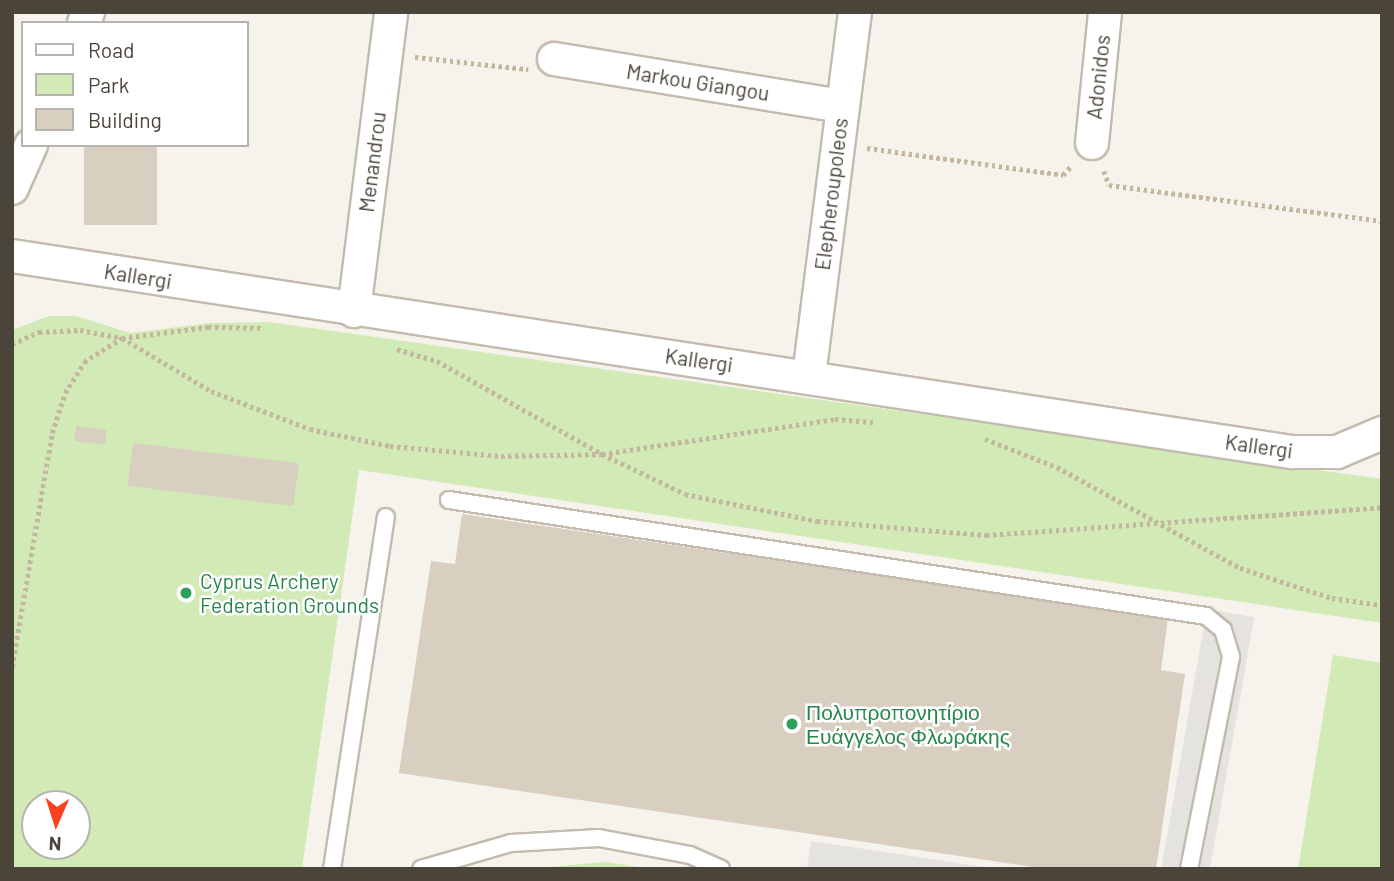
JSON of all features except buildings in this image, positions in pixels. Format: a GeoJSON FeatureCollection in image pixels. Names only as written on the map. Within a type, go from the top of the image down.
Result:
{"type":"FeatureCollection","features":[{"type":"Feature","properties":{"kind":"street","name":"Menandrou"},"geometry":{"type":"LineString","coordinates":[[354,311],[391,12]]}},
{"type":"Feature","properties":{"kind":"street","name":"Elepheroupoleos"},"geometry":{"type":"LineString","coordinates":[[809,376],[855,12]]}},
{"type":"Feature","properties":{"kind":"street","name":"Adonidos"},"geometry":{"type":"LineString","coordinates":[[1092,143],[1104,12]]}},
{"type":"Feature","properties":{"kind":"street","name":"Markou Giangou"},"geometry":{"type":"LineString","coordinates":[[554,59],[842,106]]}},
{"type":"Feature","properties":{"kind":"street"},"geometry":{"type":"LineString","coordinates":[[12,188],[30,147]]}},
{"type":"Feature","properties":{"kind":"street","name":"Kallergi"},"geometry":{"type":"LineString","coordinates":[[12,256],[354,311],[809,376],[1292,452],[1337,452],[1382,433]]}},
{"type":"Feature","properties":{"kind":"lane"},"geometry":{"type":"LineString","coordinates":[[449,500],[1206,616],[1223,629],[1231,657],[1189,869]]}},
{"type":"Feature","properties":{"kind":"lane"},"geometry":{"type":"LineString","coordinates":[[332,869],[386,517]]}},
{"type":"Feature","properties":{"kind":"lane"},"geometry":{"type":"LineString","coordinates":[[421,869],[510,843],[587,838],[647,844],[691,855],[721,869]]}},
{"type":"Feature","properties":{"kind":"path"},"geometry":{"type":"LineString","coordinates":[[385,53],[534,70],[554,59]]}},
{"type":"Feature","properties":{"kind":"path"},"geometry":{"type":"LineString","coordinates":[[838,144],[1063,175],[1092,143],[1110,185],[1382,221]]}},
{"type":"Feature","properties":{"kind":"path"},"geometry":{"type":"LineString","coordinates":[[12,344],[39,332],[79,330],[122,338],[208,327],[272,329]]}},
{"type":"Feature","properties":{"kind":"path"},"geometry":{"type":"LineString","coordinates":[[122,338],[211,390],[310,429],[390,446],[501,456],[602,453],[835,419],[887,423]]}},
{"type":"Feature","properties":{"kind":"path"},"geometry":{"type":"LineString","coordinates":[[12,667],[52,433],[65,393],[84,362],[122,338]]}},
{"type":"Feature","properties":{"kind":"path"},"geometry":{"type":"LineString","coordinates":[[386,346],[437,361],[602,453],[685,494],[817,521],[986,535],[1162,524],[1304,509],[1382,507]]}},
{"type":"Feature","properties":{"kind":"path"},"geometry":{"type":"LineString","coordinates":[[978,438],[1057,467],[1240,568],[1332,598],[1382,606]]}},
{"type":"Feature","properties":{"kind":"green space"},"geometry":{"type":"Polygon","coordinates":[[[49,316],[76,316],[130,333],[210,323],[269,322],[1382,479],[1382,623],[359,470],[302,869],[12,869],[12,330],[49,316]]]}},
{"type":"Feature","properties":{"kind":"green space"},"geometry":{"type":"Polygon","coordinates":[[[1333,655],[1382,663],[1382,869],[1298,869],[1333,655]]]}},
{"type":"Feature","properties":{"kind":"green space"},"geometry":{"type":"Polygon","coordinates":[[[605,862],[654,869],[533,869],[537,868],[605,862]]]}},
{"type":"Feature","properties":{"kind":"shaded area"},"geometry":{"type":"Polygon","coordinates":[[[1207,609],[1254,617],[1210,869],[1161,868],[1207,609]]]}},
{"type":"Feature","properties":{"kind":"shaded area"},"geometry":{"type":"Polygon","coordinates":[[[811,841],[998,869],[807,869],[811,841]]]}},
{"type":"Feature","properties":{"kind":"place","name":"Cyprus Archery Federation Grounds"},"geometry":{"type":"Point","coordinates":[186,593]}},
{"type":"Feature","properties":{"kind":"place","name":"Πολυπροπονητίριο Ευάγγελος Φλωράκης"},"geometry":{"type":"Point","coordinates":[792,724]}}]}
